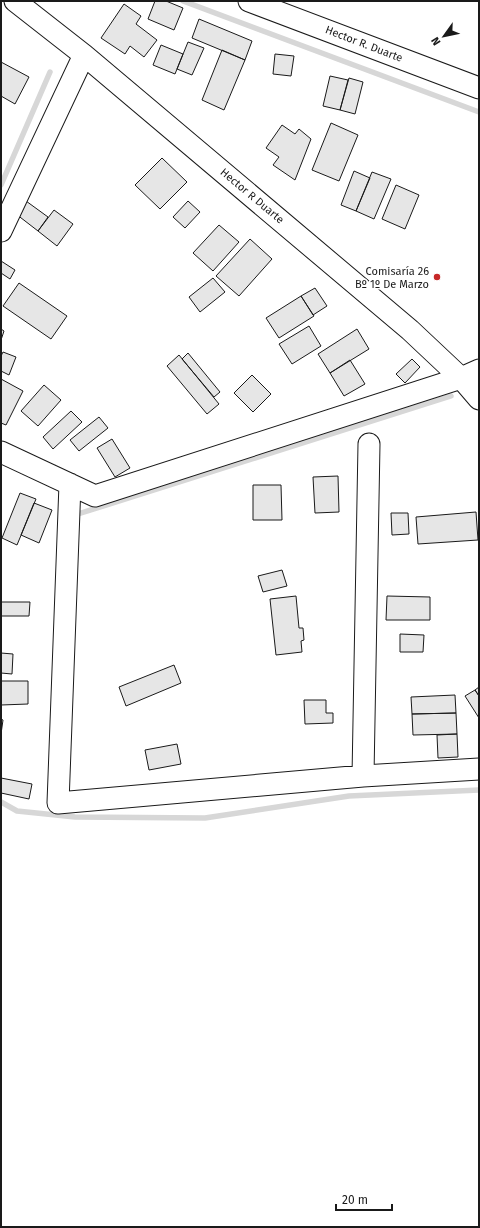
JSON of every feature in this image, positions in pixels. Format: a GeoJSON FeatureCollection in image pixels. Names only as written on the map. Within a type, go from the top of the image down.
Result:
{"type":"FeatureCollection","features":[{"type":"Feature","properties":{"kind":"street","name":"Hector R Duarte"},"geometry":{"type":"LineString","coordinates":[[16,1],[84,55],[410,330],[470,374],[479,399]]}},
{"type":"Feature","properties":{"kind":"street","name":"Hector R. Duarte"},"geometry":{"type":"LineString","coordinates":[[249,1],[479,88]]}},
{"type":"Feature","properties":{"kind":"street"},"geometry":{"type":"LineString","coordinates":[[1,231],[84,55]]}},
{"type":"Feature","properties":{"kind":"street"},"geometry":{"type":"LineString","coordinates":[[1,452],[95,496],[470,374]]}},
{"type":"Feature","properties":{"kind":"street"},"geometry":{"type":"LineString","coordinates":[[363,776],[369,444]]}},
{"type":"Feature","properties":{"kind":"street"},"geometry":{"type":"LineString","coordinates":[[70,484],[58,803],[363,776],[479,769]]}},
{"type":"Feature","properties":{"kind":"building"},"geometry":{"type":"Polygon","coordinates":[[[155,1],[166,1],[183,8],[174,30],[148,19],[155,1]]]}},
{"type":"Feature","properties":{"kind":"building"},"geometry":{"type":"Polygon","coordinates":[[[124,4],[141,16],[136,24],[157,40],[144,57],[130,46],[125,54],[101,38],[124,4]]]}},
{"type":"Feature","properties":{"kind":"building"},"geometry":{"type":"Polygon","coordinates":[[[199,19],[252,41],[245,60],[192,38],[199,19]]]}},
{"type":"Feature","properties":{"kind":"building"},"geometry":{"type":"Polygon","coordinates":[[[188,42],[204,48],[192,75],[177,69],[188,42]]]}},
{"type":"Feature","properties":{"kind":"building"},"geometry":{"type":"Polygon","coordinates":[[[161,45],[183,54],[175,74],[153,65],[161,45]]]}},
{"type":"Feature","properties":{"kind":"building"},"geometry":{"type":"Polygon","coordinates":[[[222,50],[245,60],[224,110],[202,100],[222,50]]]}},
{"type":"Feature","properties":{"kind":"building"},"geometry":{"type":"Polygon","coordinates":[[[275,54],[294,56],[291,76],[273,74],[275,54]]]}},
{"type":"Feature","properties":{"kind":"building"},"geometry":{"type":"Polygon","coordinates":[[[1,62],[29,77],[15,104],[1,96],[1,62]]]}},
{"type":"Feature","properties":{"kind":"building"},"geometry":{"type":"Polygon","coordinates":[[[330,76],[348,80],[340,110],[323,106],[330,76]]]}},
{"type":"Feature","properties":{"kind":"building"},"geometry":{"type":"Polygon","coordinates":[[[349,78],[363,82],[355,114],[340,110],[349,78]]]}},
{"type":"Feature","properties":{"kind":"building"},"geometry":{"type":"Polygon","coordinates":[[[331,123],[358,135],[339,181],[312,170],[331,123]]]}},
{"type":"Feature","properties":{"kind":"building"},"geometry":{"type":"Polygon","coordinates":[[[282,125],[295,134],[299,129],[311,139],[295,180],[273,165],[279,157],[266,148],[282,125]]]}},
{"type":"Feature","properties":{"kind":"building"},"geometry":{"type":"Polygon","coordinates":[[[162,158],[187,182],[160,209],[135,185],[162,158]]]}},
{"type":"Feature","properties":{"kind":"building"},"geometry":{"type":"Polygon","coordinates":[[[354,171],[370,178],[356,211],[341,205],[354,171]]]}},
{"type":"Feature","properties":{"kind":"building"},"geometry":{"type":"Polygon","coordinates":[[[372,172],[391,179],[374,219],[356,211],[372,172]]]}},
{"type":"Feature","properties":{"kind":"building"},"geometry":{"type":"Polygon","coordinates":[[[396,185],[419,195],[405,229],[382,219],[396,185]]]}},
{"type":"Feature","properties":{"kind":"building"},"geometry":{"type":"Polygon","coordinates":[[[26,201],[48,217],[38,231],[16,214],[26,201]]]}},
{"type":"Feature","properties":{"kind":"building"},"geometry":{"type":"Polygon","coordinates":[[[188,201],[200,212],[185,228],[173,217],[188,201]]]}},
{"type":"Feature","properties":{"kind":"building"},"geometry":{"type":"Polygon","coordinates":[[[54,210],[73,224],[57,246],[38,231],[54,210]]]}},
{"type":"Feature","properties":{"kind":"building"},"geometry":{"type":"Polygon","coordinates":[[[219,225],[239,242],[213,271],[193,253],[219,225]]]}},
{"type":"Feature","properties":{"kind":"building"},"geometry":{"type":"Polygon","coordinates":[[[250,239],[272,259],[239,296],[216,276],[250,239]]]}},
{"type":"Feature","properties":{"kind":"building"},"geometry":{"type":"Polygon","coordinates":[[[1,261],[15,270],[10,279],[1,273],[1,261]]]}},
{"type":"Feature","properties":{"kind":"building"},"geometry":{"type":"Polygon","coordinates":[[[213,278],[225,292],[200,312],[189,297],[213,278]]]}},
{"type":"Feature","properties":{"kind":"building"},"geometry":{"type":"Polygon","coordinates":[[[19,283],[67,316],[51,339],[3,306],[19,283]]]}},
{"type":"Feature","properties":{"kind":"building"},"geometry":{"type":"Polygon","coordinates":[[[315,288],[327,306],[313,315],[301,296],[315,288]]]}},
{"type":"Feature","properties":{"kind":"building"},"geometry":{"type":"Polygon","coordinates":[[[301,296],[314,316],[279,338],[266,318],[301,296]]]}},
{"type":"Feature","properties":{"kind":"building"},"geometry":{"type":"Polygon","coordinates":[[[309,326],[321,346],[292,364],[279,344],[309,326]]]}},
{"type":"Feature","properties":{"kind":"building"},"geometry":{"type":"Polygon","coordinates":[[[1,329],[4,331],[1,340],[1,329]]]}},
{"type":"Feature","properties":{"kind":"building"},"geometry":{"type":"Polygon","coordinates":[[[357,329],[369,349],[330,373],[318,354],[357,329]]]}},
{"type":"Feature","properties":{"kind":"building"},"geometry":{"type":"Polygon","coordinates":[[[3,352],[16,357],[9,375],[1,371],[1,356],[3,352]]]}},
{"type":"Feature","properties":{"kind":"building"},"geometry":{"type":"Polygon","coordinates":[[[188,353],[220,392],[214,397],[182,359],[188,353]]]}},
{"type":"Feature","properties":{"kind":"building"},"geometry":{"type":"Polygon","coordinates":[[[179,355],[219,404],[207,414],[167,366],[179,355]]]}},
{"type":"Feature","properties":{"kind":"building"},"geometry":{"type":"Polygon","coordinates":[[[412,359],[420,367],[405,383],[396,374],[412,359]]]}},
{"type":"Feature","properties":{"kind":"building"},"geometry":{"type":"Polygon","coordinates":[[[350,360],[365,384],[344,396],[330,373],[350,360]]]}},
{"type":"Feature","properties":{"kind":"building"},"geometry":{"type":"Polygon","coordinates":[[[252,375],[271,394],[253,412],[234,393],[252,375]]]}},
{"type":"Feature","properties":{"kind":"building"},"geometry":{"type":"Polygon","coordinates":[[[1,379],[23,391],[6,425],[1,423],[1,379]]]}},
{"type":"Feature","properties":{"kind":"building"},"geometry":{"type":"Polygon","coordinates":[[[44,385],[61,400],[38,426],[21,411],[44,385]]]}},
{"type":"Feature","properties":{"kind":"building"},"geometry":{"type":"Polygon","coordinates":[[[71,411],[82,422],[53,449],[43,437],[71,411]]]}},
{"type":"Feature","properties":{"kind":"building"},"geometry":{"type":"Polygon","coordinates":[[[99,417],[108,428],[79,451],[70,440],[99,417]]]}},
{"type":"Feature","properties":{"kind":"building"},"geometry":{"type":"Polygon","coordinates":[[[112,439],[130,468],[115,477],[97,448],[112,439]]]}},
{"type":"Feature","properties":{"kind":"building"},"geometry":{"type":"Polygon","coordinates":[[[338,476],[339,512],[315,513],[313,477],[338,476]]]}},
{"type":"Feature","properties":{"kind":"building"},"geometry":{"type":"Polygon","coordinates":[[[253,485],[281,485],[282,520],[253,520],[253,485]]]}},
{"type":"Feature","properties":{"kind":"building"},"geometry":{"type":"Polygon","coordinates":[[[20,493],[36,499],[17,545],[2,538],[20,493]]]}},
{"type":"Feature","properties":{"kind":"building"},"geometry":{"type":"Polygon","coordinates":[[[34,503],[52,510],[39,543],[21,535],[34,503]]]}},
{"type":"Feature","properties":{"kind":"building"},"geometry":{"type":"Polygon","coordinates":[[[476,512],[478,540],[418,544],[416,517],[476,512]]]}},
{"type":"Feature","properties":{"kind":"building"},"geometry":{"type":"Polygon","coordinates":[[[391,513],[408,513],[409,534],[392,535],[391,513]]]}},
{"type":"Feature","properties":{"kind":"building"},"geometry":{"type":"Polygon","coordinates":[[[282,570],[287,586],[263,592],[258,576],[282,570]]]}},
{"type":"Feature","properties":{"kind":"building"},"geometry":{"type":"Polygon","coordinates":[[[296,596],[299,628],[303,628],[304,640],[301,641],[302,652],[276,655],[270,599],[296,596]]]}},
{"type":"Feature","properties":{"kind":"building"},"geometry":{"type":"Polygon","coordinates":[[[387,596],[430,597],[430,620],[386,620],[387,596]]]}},
{"type":"Feature","properties":{"kind":"building"},"geometry":{"type":"Polygon","coordinates":[[[1,602],[30,602],[29,616],[1,616],[1,602]]]}},
{"type":"Feature","properties":{"kind":"building"},"geometry":{"type":"Polygon","coordinates":[[[400,634],[424,635],[423,652],[400,652],[400,634]]]}},
{"type":"Feature","properties":{"kind":"building"},"geometry":{"type":"Polygon","coordinates":[[[1,653],[13,654],[12,674],[1,673],[1,653]]]}},
{"type":"Feature","properties":{"kind":"building"},"geometry":{"type":"Polygon","coordinates":[[[174,665],[181,683],[126,706],[119,687],[174,665]]]}},
{"type":"Feature","properties":{"kind":"building"},"geometry":{"type":"Polygon","coordinates":[[[1,681],[28,681],[28,704],[1,705],[1,681]]]}},
{"type":"Feature","properties":{"kind":"building"},"geometry":{"type":"Polygon","coordinates":[[[479,687],[479,696],[475,690],[479,687]]]}},
{"type":"Feature","properties":{"kind":"building"},"geometry":{"type":"Polygon","coordinates":[[[475,690],[479,696],[479,718],[465,696],[475,690]]]}},
{"type":"Feature","properties":{"kind":"building"},"geometry":{"type":"Polygon","coordinates":[[[455,695],[456,713],[412,714],[411,697],[455,695]]]}},
{"type":"Feature","properties":{"kind":"building"},"geometry":{"type":"Polygon","coordinates":[[[304,700],[326,700],[326,713],[333,713],[333,723],[305,724],[304,700]]]}},
{"type":"Feature","properties":{"kind":"building"},"geometry":{"type":"Polygon","coordinates":[[[456,713],[457,734],[413,735],[412,714],[456,713]]]}},
{"type":"Feature","properties":{"kind":"building"},"geometry":{"type":"Polygon","coordinates":[[[1,719],[3,720],[1,734],[1,719]]]}},
{"type":"Feature","properties":{"kind":"building"},"geometry":{"type":"Polygon","coordinates":[[[457,734],[458,757],[438,758],[437,735],[457,734]]]}},
{"type":"Feature","properties":{"kind":"building"},"geometry":{"type":"Polygon","coordinates":[[[177,744],[181,764],[149,770],[145,750],[177,744]]]}},
{"type":"Feature","properties":{"kind":"building"},"geometry":{"type":"Polygon","coordinates":[[[1,778],[32,784],[29,799],[1,793],[1,778]]]}},
{"type":"Feature","properties":{"kind":"waterway"},"geometry":{"type":"LineString","coordinates":[[183,1],[479,112]]}},
{"type":"Feature","properties":{"kind":"waterway"},"geometry":{"type":"LineString","coordinates":[[1,185],[50,72]]}},
{"type":"Feature","properties":{"kind":"waterway"},"geometry":{"type":"LineString","coordinates":[[78,514],[451,396]]}},
{"type":"Feature","properties":{"kind":"waterway"},"geometry":{"type":"LineString","coordinates":[[1,802],[17,811],[75,817],[205,818],[349,796],[479,790]]}},
{"type":"Feature","properties":{"kind":"place","name":"Comisaría 26 Bº 1º De Marzo"},"geometry":{"type":"Point","coordinates":[437,277]}}]}
